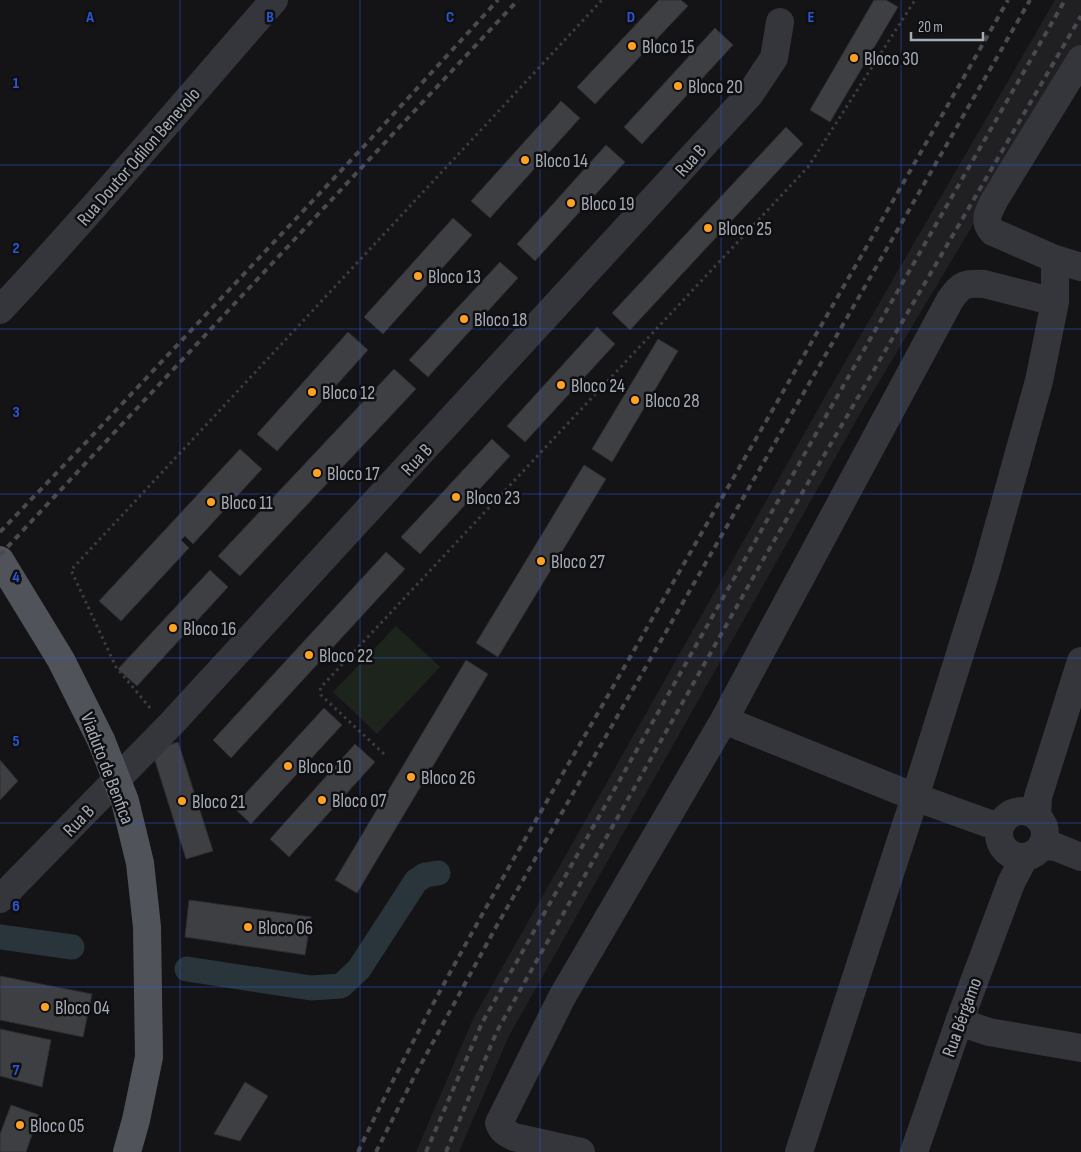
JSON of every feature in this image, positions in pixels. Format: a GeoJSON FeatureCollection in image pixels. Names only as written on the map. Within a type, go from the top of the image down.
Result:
{"type":"FeatureCollection","features":[{"type":"Feature","properties":{"kind":"main road","name":"Viaduto de Benfica"},"geometry":{"type":"LineString","coordinates":[[0,560],[61,660],[101,740],[125,801],[140,863],[147,927],[149,1057],[136,1120],[127,1152]]}},
{"type":"Feature","properties":{"kind":"street","name":"Rua Doutor Odilon Benevolo"},"geometry":{"type":"LineString","coordinates":[[0,310],[90,211],[274,0]]}},
{"type":"Feature","properties":{"kind":"street","name":"Rua B"},"geometry":{"type":"LineString","coordinates":[[0,898],[167,729],[750,94],[774,58],[780,22]]}},
{"type":"Feature","properties":{"kind":"street"},"geometry":{"type":"LineString","coordinates":[[799,1152],[915,797],[986,571],[1039,381],[1055,302],[1068,263],[993,232],[988,227],[987,219],[995,199],[1081,59]]}},
{"type":"Feature","properties":{"kind":"street"},"geometry":{"type":"LineString","coordinates":[[581,1152],[514,1137],[501,1129],[499,1123],[562,997],[724,720],[955,292],[967,283],[984,284],[1055,302]]}},
{"type":"Feature","properties":{"kind":"street","name":"Rua Bérgamo"},"geometry":{"type":"LineString","coordinates":[[914,1152],[959,1022],[1033,839],[1081,661]]}},
{"type":"Feature","properties":{"kind":"street"},"geometry":{"type":"LineString","coordinates":[[724,720],[915,797],[996,826],[1002,846],[1007,852],[1033,839],[1081,857]]}},
{"type":"Feature","properties":{"kind":"street"},"geometry":{"type":"LineString","coordinates":[[959,1022],[989,1032],[1081,1048]]}},
{"type":"Feature","properties":{"kind":"path"},"geometry":{"type":"LineString","coordinates":[[167,729],[116,668],[71,570],[602,0]]}},
{"type":"Feature","properties":{"kind":"path"},"geometry":{"type":"LineString","coordinates":[[384,754],[321,696],[321,687],[808,167],[915,0]]}},
{"type":"Feature","properties":{"kind":"shaded area"},"geometry":{"type":"Polygon","coordinates":[[[1055,0],[1081,0],[1081,44],[861,412],[509,1036],[459,1152],[416,1152],[473,1019],[830,388],[1055,0]]]}},
{"type":"Feature","properties":{"kind":"shaded area"},"geometry":{"type":"Polygon","coordinates":[[[396,626],[440,667],[377,734],[333,692],[396,626]]]}},
{"type":"Feature","properties":{"kind":"building","name":"Bloco 15"},"geometry":{"type":"Polygon","coordinates":[[[659,0],[681,0],[688,6],[595,104],[577,87],[659,0]]]}},
{"type":"Feature","properties":{"kind":"building","name":"Bloco 30"},"geometry":{"type":"Polygon","coordinates":[[[874,0],[886,0],[898,7],[830,122],[810,110],[874,0]]]}},
{"type":"Feature","properties":{"kind":"building","name":"Bloco 20"},"geometry":{"type":"Polygon","coordinates":[[[715,28],[733,45],[642,144],[624,127],[715,28]]]}},
{"type":"Feature","properties":{"kind":"building","name":"Bloco 14"},"geometry":{"type":"Polygon","coordinates":[[[561,101],[580,118],[490,218],[471,201],[561,101]]]}},
{"type":"Feature","properties":{"kind":"building","name":"Bloco 25"},"geometry":{"type":"Polygon","coordinates":[[[786,127],[803,144],[630,330],[612,313],[786,127]]]}},
{"type":"Feature","properties":{"kind":"building","name":"Bloco 19"},"geometry":{"type":"Polygon","coordinates":[[[606,145],[625,162],[535,261],[517,244],[606,145]]]}},
{"type":"Feature","properties":{"kind":"building","name":"Bloco 13"},"geometry":{"type":"Polygon","coordinates":[[[453,218],[472,235],[383,334],[364,317],[453,218]]]}},
{"type":"Feature","properties":{"kind":"building","name":"Bloco 18"},"geometry":{"type":"Polygon","coordinates":[[[500,262],[518,278],[428,377],[409,360],[500,262]]]}},
{"type":"Feature","properties":{"kind":"building","name":"Bloco 24"},"geometry":{"type":"Polygon","coordinates":[[[597,327],[615,344],[525,442],[507,426],[597,327]]]}},
{"type":"Feature","properties":{"kind":"building","name":"Bloco 12"},"geometry":{"type":"Polygon","coordinates":[[[348,332],[368,350],[277,451],[257,434],[348,332]]]}},
{"type":"Feature","properties":{"kind":"building","name":"Bloco 28"},"geometry":{"type":"Polygon","coordinates":[[[658,339],[678,351],[612,462],[592,449],[658,339]]]}},
{"type":"Feature","properties":{"kind":"building","name":"Bloco 17"},"geometry":{"type":"Polygon","coordinates":[[[394,369],[416,389],[240,576],[218,556],[394,369]]]}},
{"type":"Feature","properties":{"kind":"building","name":"Bloco 23"},"geometry":{"type":"Polygon","coordinates":[[[492,439],[510,456],[420,554],[401,537],[492,439]]]}},
{"type":"Feature","properties":{"kind":"building","name":"Bloco 11"},"geometry":{"type":"Polygon","coordinates":[[[240,449],[262,469],[193,544],[185,536],[181,540],[189,548],[121,621],[99,601],[240,449]]]}},
{"type":"Feature","properties":{"kind":"building","name":"Bloco 27"},"geometry":{"type":"Polygon","coordinates":[[[584,465],[606,479],[498,657],[476,643],[584,465]]]}},
{"type":"Feature","properties":{"kind":"building","name":"Bloco 22"},"geometry":{"type":"Polygon","coordinates":[[[386,552],[405,569],[231,758],[213,740],[386,552]]]}},
{"type":"Feature","properties":{"kind":"building","name":"Bloco 16"},"geometry":{"type":"Polygon","coordinates":[[[210,570],[228,587],[137,686],[118,669],[210,570]]]}},
{"type":"Feature","properties":{"kind":"building","name":"Bloco 26"},"geometry":{"type":"Polygon","coordinates":[[[466,660],[488,674],[357,893],[335,880],[466,660]]]}},
{"type":"Feature","properties":{"kind":"building","name":"Bloco 10"},"geometry":{"type":"Polygon","coordinates":[[[324,708],[342,725],[251,824],[233,807],[324,708]]]}},
{"type":"Feature","properties":{"kind":"building","name":"Bloco 21"},"geometry":{"type":"Polygon","coordinates":[[[178,742],[213,851],[186,859],[152,751],[178,742]]]}},
{"type":"Feature","properties":{"kind":"building","name":"Bloco 07"},"geometry":{"type":"Polygon","coordinates":[[[355,744],[375,762],[289,857],[270,839],[355,744]]]}},
{"type":"Feature","properties":{"kind":"building"},"geometry":{"type":"Polygon","coordinates":[[[0,760],[18,781],[0,800],[0,760]]]}},
{"type":"Feature","properties":{"kind":"building","name":"Bloco 06"},"geometry":{"type":"Polygon","coordinates":[[[189,900],[311,917],[305,955],[185,937],[189,900]]]}},
{"type":"Feature","properties":{"kind":"building","name":"Bloco 04"},"geometry":{"type":"Polygon","coordinates":[[[0,976],[92,994],[83,1037],[0,1020],[0,976]]]}},
{"type":"Feature","properties":{"kind":"building"},"geometry":{"type":"Polygon","coordinates":[[[0,1029],[51,1040],[42,1087],[0,1076],[0,1029]]]}},
{"type":"Feature","properties":{"kind":"building"},"geometry":{"type":"Polygon","coordinates":[[[245,1082],[268,1096],[240,1141],[214,1134],[245,1082]]]}},
{"type":"Feature","properties":{"kind":"building","name":"Bloco 05"},"geometry":{"type":"Polygon","coordinates":[[[11,1105],[39,1115],[26,1152],[0,1152],[0,1134],[11,1105]]]}},
{"type":"Feature","properties":{"kind":"waterway"},"geometry":{"type":"LineString","coordinates":[[187,969],[311,988],[341,986],[359,969],[416,881],[425,875],[438,873]]}},
{"type":"Feature","properties":{"kind":"waterway"},"geometry":{"type":"LineString","coordinates":[[0,937],[72,947]]}},
{"type":"Feature","properties":{"kind":"railway"},"geometry":{"type":"LineString","coordinates":[[0,532],[367,143],[498,0]]}},
{"type":"Feature","properties":{"kind":"railway"},"geometry":{"type":"LineString","coordinates":[[0,555],[518,0]]}},
{"type":"Feature","properties":{"kind":"railway"},"geometry":{"type":"LineString","coordinates":[[358,1152],[417,1035],[479,919],[1008,0]]}},
{"type":"Feature","properties":{"kind":"railway"},"geometry":{"type":"LineString","coordinates":[[376,1152],[414,1077],[496,927],[1030,0]]}},
{"type":"Feature","properties":{"kind":"railway"},"geometry":{"type":"LineString","coordinates":[[426,1152],[482,1023],[838,395],[1065,0]]}},
{"type":"Feature","properties":{"kind":"railway"},"geometry":{"type":"LineString","coordinates":[[446,1152],[497,1031],[767,553],[1081,16]]}},
{"type":"Feature","properties":{"kind":"place","name":"Bloco 15"},"geometry":{"type":"Point","coordinates":[632,46]}},
{"type":"Feature","properties":{"kind":"place","name":"Bloco 30"},"geometry":{"type":"Point","coordinates":[854,58]}},
{"type":"Feature","properties":{"kind":"place","name":"Bloco 20"},"geometry":{"type":"Point","coordinates":[678,86]}},
{"type":"Feature","properties":{"kind":"place","name":"Bloco 14"},"geometry":{"type":"Point","coordinates":[525,160]}},
{"type":"Feature","properties":{"kind":"place","name":"Bloco 19"},"geometry":{"type":"Point","coordinates":[571,203]}},
{"type":"Feature","properties":{"kind":"place","name":"Bloco 25"},"geometry":{"type":"Point","coordinates":[708,228]}},
{"type":"Feature","properties":{"kind":"place","name":"Bloco 13"},"geometry":{"type":"Point","coordinates":[418,276]}},
{"type":"Feature","properties":{"kind":"place","name":"Bloco 18"},"geometry":{"type":"Point","coordinates":[464,319]}},
{"type":"Feature","properties":{"kind":"place","name":"Bloco 24"},"geometry":{"type":"Point","coordinates":[561,385]}},
{"type":"Feature","properties":{"kind":"place","name":"Bloco 12"},"geometry":{"type":"Point","coordinates":[312,392]}},
{"type":"Feature","properties":{"kind":"place","name":"Bloco 28"},"geometry":{"type":"Point","coordinates":[635,400]}},
{"type":"Feature","properties":{"kind":"place","name":"Bloco 17"},"geometry":{"type":"Point","coordinates":[317,473]}},
{"type":"Feature","properties":{"kind":"place","name":"Bloco 23"},"geometry":{"type":"Point","coordinates":[456,497]}},
{"type":"Feature","properties":{"kind":"place","name":"Bloco 11"},"geometry":{"type":"Point","coordinates":[211,502]}},
{"type":"Feature","properties":{"kind":"place","name":"Bloco 27"},"geometry":{"type":"Point","coordinates":[541,561]}},
{"type":"Feature","properties":{"kind":"place","name":"Bloco 16"},"geometry":{"type":"Point","coordinates":[173,628]}},
{"type":"Feature","properties":{"kind":"place","name":"Bloco 22"},"geometry":{"type":"Point","coordinates":[309,655]}},
{"type":"Feature","properties":{"kind":"place","name":"Bloco 10"},"geometry":{"type":"Point","coordinates":[288,766]}},
{"type":"Feature","properties":{"kind":"place","name":"Bloco 26"},"geometry":{"type":"Point","coordinates":[411,777]}},
{"type":"Feature","properties":{"kind":"place","name":"Bloco 07"},"geometry":{"type":"Point","coordinates":[322,800]}},
{"type":"Feature","properties":{"kind":"place","name":"Bloco 21"},"geometry":{"type":"Point","coordinates":[182,801]}},
{"type":"Feature","properties":{"kind":"place","name":"Bloco 06"},"geometry":{"type":"Point","coordinates":[248,927]}},
{"type":"Feature","properties":{"kind":"place","name":"Bloco 04"},"geometry":{"type":"Point","coordinates":[45,1007]}},
{"type":"Feature","properties":{"kind":"place","name":"Bloco 05"},"geometry":{"type":"Point","coordinates":[20,1125]}}]}
